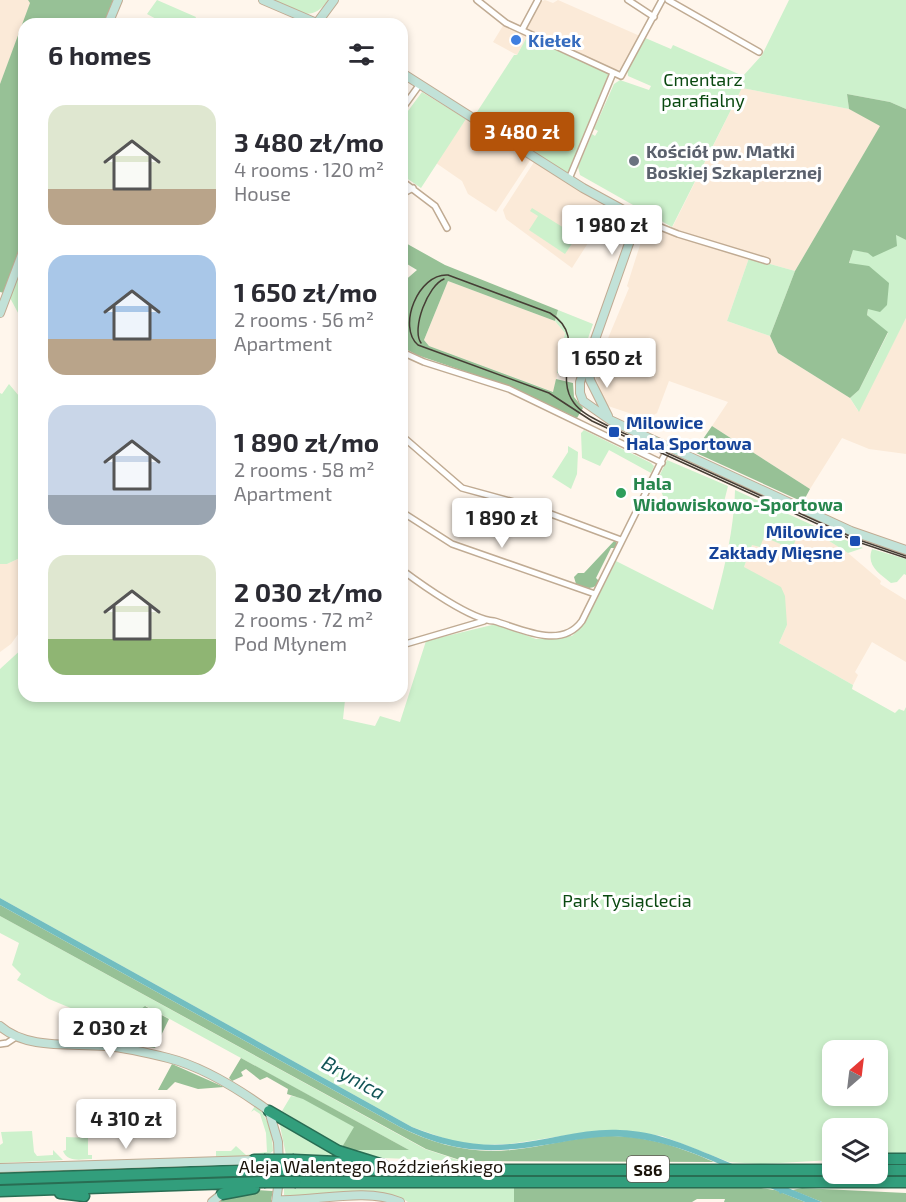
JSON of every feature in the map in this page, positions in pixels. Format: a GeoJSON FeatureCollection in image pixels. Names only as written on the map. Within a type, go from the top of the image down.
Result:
{"type":"FeatureCollection","features":[{"type":"Feature","properties":{"kind":"highway"},"geometry":{"type":"LineString","coordinates":[[269,1111],[331,1148],[374,1163],[404,1170]]}},
{"type":"Feature","properties":{"kind":"highway"},"geometry":{"type":"LineString","coordinates":[[888,1159],[906,1159]]}},
{"type":"Feature","properties":{"kind":"highway"},"geometry":{"type":"LineString","coordinates":[[295,1165],[374,1163]]}},
{"type":"Feature","properties":{"kind":"highway"},"geometry":{"type":"LineString","coordinates":[[791,1170],[822,1163]]}},
{"type":"Feature","properties":{"kind":"highway","name":"Aleja Walentego Roździeńskiego"},"geometry":{"type":"LineString","coordinates":[[0,1179],[261,1164],[404,1170],[791,1170]]}},
{"type":"Feature","properties":{"kind":"highway","name":"S86"},"geometry":{"type":"LineString","coordinates":[[791,1170],[822,1170]]}},
{"type":"Feature","properties":{"kind":"highway"},"geometry":{"type":"LineString","coordinates":[[888,1170],[906,1170]]}},
{"type":"Feature","properties":{"kind":"highway","name":"Aleja Walentego Roździeńskiego"},"geometry":{"type":"LineString","coordinates":[[0,1191],[296,1182],[822,1182]]}},
{"type":"Feature","properties":{"kind":"highway","name":"S86"},"geometry":{"type":"LineString","coordinates":[[888,1182],[906,1182]]}},
{"type":"Feature","properties":{"kind":"highway"},"geometry":{"type":"LineString","coordinates":[[222,1194],[264,1184]]}},
{"type":"Feature","properties":{"kind":"highway"},"geometry":{"type":"LineString","coordinates":[[880,1184],[906,1188]]}},
{"type":"Feature","properties":{"kind":"highway"},"geometry":{"type":"LineString","coordinates":[[33,1189],[86,1199]]}},
{"type":"Feature","properties":{"kind":"street"},"geometry":{"type":"LineString","coordinates":[[110,18],[118,0]]}},
{"type":"Feature","properties":{"kind":"street"},"geometry":{"type":"LineString","coordinates":[[263,0],[303,18]]}},
{"type":"Feature","properties":{"kind":"street"},"geometry":{"type":"LineString","coordinates":[[320,18],[334,0]]}},
{"type":"Feature","properties":{"kind":"street"},"geometry":{"type":"LineString","coordinates":[[477,0],[499,18],[621,76],[662,0]]}},
{"type":"Feature","properties":{"kind":"street"},"geometry":{"type":"LineString","coordinates":[[522,30],[538,0]]}},
{"type":"Feature","properties":{"kind":"street"},"geometry":{"type":"LineString","coordinates":[[628,0],[654,17]]}},
{"type":"Feature","properties":{"kind":"street"},"geometry":{"type":"LineString","coordinates":[[668,0],[759,52]]}},
{"type":"Feature","properties":{"kind":"street"},"geometry":{"type":"LineString","coordinates":[[569,179],[613,73]]}},
{"type":"Feature","properties":{"kind":"street"},"geometry":{"type":"LineString","coordinates":[[408,77],[569,179],[638,218],[678,234],[767,261]]}},
{"type":"Feature","properties":{"kind":"street"},"geometry":{"type":"LineString","coordinates":[[408,100],[420,84]]}},
{"type":"Feature","properties":{"kind":"street"},"geometry":{"type":"LineString","coordinates":[[408,185],[435,206],[447,228]]}},
{"type":"Feature","properties":{"kind":"street"},"geometry":{"type":"LineString","coordinates":[[408,191],[413,188]]}},
{"type":"Feature","properties":{"kind":"street"},"geometry":{"type":"LineString","coordinates":[[638,218],[580,382],[583,401],[610,420],[668,448],[851,531],[906,550]]}},
{"type":"Feature","properties":{"kind":"street"},"geometry":{"type":"LineString","coordinates":[[0,313],[18,265]]}},
{"type":"Feature","properties":{"kind":"street"},"geometry":{"type":"LineString","coordinates":[[408,355],[509,389],[662,463]]}},
{"type":"Feature","properties":{"kind":"street"},"geometry":{"type":"LineString","coordinates":[[588,361],[590,380],[610,420]]}},
{"type":"Feature","properties":{"kind":"street"},"geometry":{"type":"LineString","coordinates":[[408,441],[462,489],[532,507],[621,540]]}},
{"type":"Feature","properties":{"kind":"street"},"geometry":{"type":"LineString","coordinates":[[408,643],[484,621],[494,621],[542,635],[560,636],[578,627],[668,448]]}},
{"type":"Feature","properties":{"kind":"street"},"geometry":{"type":"LineString","coordinates":[[408,516],[452,544],[596,594]]}},
{"type":"Feature","properties":{"kind":"street"},"geometry":{"type":"LineString","coordinates":[[408,574],[438,595],[484,621]]}},
{"type":"Feature","properties":{"kind":"street"},"geometry":{"type":"LineString","coordinates":[[0,1026],[16,1037],[32,1041],[108,1046],[171,1058],[225,1083],[269,1111],[278,1142],[277,1201],[349,1197],[390,1199],[400,1202]]}},
{"type":"Feature","properties":{"kind":"street"},"geometry":{"type":"LineString","coordinates":[[0,1044],[7,1043],[16,1037]]}},
{"type":"Feature","properties":{"kind":"street","name":"Aleja Walentego Roździeńskiego"},"geometry":{"type":"LineString","coordinates":[[0,1168],[261,1164]]}},
{"type":"Feature","properties":{"kind":"street"},"geometry":{"type":"LineString","coordinates":[[212,1202],[222,1194]]}},
{"type":"Feature","properties":{"kind":"shaded area"},"geometry":{"type":"Polygon","coordinates":[[[0,0],[28,0],[31,3],[25,18],[18,18],[18,37],[0,84],[0,0]]]}},
{"type":"Feature","properties":{"kind":"shaded area"},"geometry":{"type":"Polygon","coordinates":[[[545,0],[553,3],[558,0],[640,36],[623,68],[612,69],[526,28],[540,2],[545,0]]]}},
{"type":"Feature","properties":{"kind":"shaded area"},"geometry":{"type":"Polygon","coordinates":[[[504,24],[528,35],[517,55],[493,42],[504,24]]]}},
{"type":"Feature","properties":{"kind":"shaded area"},"geometry":{"type":"Polygon","coordinates":[[[742,88],[849,109],[881,125],[795,271],[749,258],[727,321],[770,336],[778,353],[850,398],[858,411],[906,318],[906,454],[869,449],[842,438],[810,489],[712,426],[728,402],[669,381],[657,413],[647,419],[605,405],[594,372],[629,288],[627,286],[646,226],[669,234],[742,88]]]}},
{"type":"Feature","properties":{"kind":"shaded area"},"geometry":{"type":"Polygon","coordinates":[[[466,119],[531,159],[496,212],[468,194],[462,181],[436,163],[466,119]]]}},
{"type":"Feature","properties":{"kind":"shaded area"},"geometry":{"type":"Polygon","coordinates":[[[534,162],[606,207],[588,243],[572,268],[506,219],[503,210],[534,162]]]}},
{"type":"Feature","properties":{"kind":"shaded area"},"geometry":{"type":"Polygon","coordinates":[[[448,281],[555,321],[565,333],[554,392],[429,346],[424,340],[448,281]]]}},
{"type":"Feature","properties":{"kind":"shaded area"},"geometry":{"type":"Polygon","coordinates":[[[798,534],[826,539],[848,553],[881,581],[880,584],[906,600],[906,662],[872,642],[855,672],[858,675],[853,685],[779,643],[787,625],[744,567],[752,545],[764,537],[798,534]]]}},
{"type":"Feature","properties":{"kind":"shaded area"},"geometry":{"type":"Polygon","coordinates":[[[18,559],[18,634],[11,644],[0,652],[0,564],[7,564],[18,559]]]}},
{"type":"Feature","properties":{"kind":"green space"},"geometry":{"type":"Polygon","coordinates":[[[28,0],[113,0],[106,18],[24,18],[30,3],[28,0]]]}},
{"type":"Feature","properties":{"kind":"green space"},"geometry":{"type":"Polygon","coordinates":[[[157,0],[196,17],[154,18],[147,14],[157,0]]]}},
{"type":"Feature","properties":{"kind":"green space"},"geometry":{"type":"Polygon","coordinates":[[[272,0],[328,0],[322,8],[309,14],[295,11],[272,0]]]}},
{"type":"Feature","properties":{"kind":"green space","name":"Cmentarz parafialny"},"geometry":{"type":"Polygon","coordinates":[[[789,0],[906,0],[906,109],[890,102],[847,94],[849,109],[742,88],[672,227],[580,175],[578,167],[592,134],[595,136],[598,131],[594,129],[614,84],[620,80],[649,90],[651,86],[628,76],[627,67],[643,37],[671,49],[673,45],[743,76],[762,55],[789,0]]]}},
{"type":"Feature","properties":{"kind":"green space"},"geometry":{"type":"Polygon","coordinates":[[[18,35],[18,256],[4,293],[0,292],[0,84],[18,35]]]}},
{"type":"Feature","properties":{"kind":"green space"},"geometry":{"type":"Polygon","coordinates":[[[528,35],[608,71],[609,76],[567,175],[494,126],[494,123],[487,118],[484,121],[475,115],[514,55],[517,55],[528,35]]]}},
{"type":"Feature","properties":{"kind":"green space"},"geometry":{"type":"Polygon","coordinates":[[[422,92],[466,119],[421,188],[408,179],[408,111],[422,92]]]}},
{"type":"Feature","properties":{"kind":"green space"},"geometry":{"type":"Polygon","coordinates":[[[847,94],[890,102],[906,109],[906,240],[896,235],[897,246],[873,257],[868,253],[853,250],[849,263],[869,266],[889,283],[887,305],[880,312],[868,309],[867,315],[888,332],[859,390],[850,398],[778,353],[770,336],[795,271],[880,126],[849,109],[847,94]]]}},
{"type":"Feature","properties":{"kind":"green space"},"geometry":{"type":"Polygon","coordinates":[[[532,208],[577,236],[565,254],[529,230],[538,216],[530,211],[532,208]]]}},
{"type":"Feature","properties":{"kind":"green space"},"geometry":{"type":"Polygon","coordinates":[[[896,235],[906,240],[906,318],[859,412],[850,398],[859,390],[888,333],[867,315],[868,309],[849,264],[853,249],[868,253],[896,235]]]}},
{"type":"Feature","properties":{"kind":"green space"},"geometry":{"type":"Polygon","coordinates":[[[408,244],[445,265],[558,310],[555,321],[448,281],[424,340],[429,346],[553,392],[556,379],[573,383],[574,397],[583,408],[577,418],[508,386],[408,350],[408,278],[417,270],[408,265],[408,244]]]}},
{"type":"Feature","properties":{"kind":"green space"},"geometry":{"type":"Polygon","coordinates":[[[749,258],[795,271],[770,336],[727,321],[749,258]]]}},
{"type":"Feature","properties":{"kind":"green space"},"geometry":{"type":"Polygon","coordinates":[[[18,275],[18,313],[9,296],[18,275]]]}},
{"type":"Feature","properties":{"kind":"green space"},"geometry":{"type":"Polygon","coordinates":[[[558,310],[593,324],[575,376],[557,373],[565,333],[555,321],[558,310]]]}},
{"type":"Feature","properties":{"kind":"green space"},"geometry":{"type":"Polygon","coordinates":[[[9,384],[18,395],[18,559],[7,564],[0,564],[0,393],[2,394],[9,384]]]}},
{"type":"Feature","properties":{"kind":"green space"},"geometry":{"type":"Polygon","coordinates":[[[712,426],[810,489],[803,502],[694,452],[712,426]]]}},
{"type":"Feature","properties":{"kind":"green space"},"geometry":{"type":"Polygon","coordinates":[[[584,430],[651,463],[654,466],[651,473],[609,450],[600,466],[582,458],[581,433],[584,430]]]}},
{"type":"Feature","properties":{"kind":"green space"},"geometry":{"type":"Polygon","coordinates":[[[568,446],[578,452],[577,474],[571,489],[552,477],[568,452],[568,446]]]}},
{"type":"Feature","properties":{"kind":"green space"},"geometry":{"type":"Polygon","coordinates":[[[667,460],[728,486],[723,506],[693,502],[677,511],[665,501],[657,481],[667,460]]]}},
{"type":"Feature","properties":{"kind":"green space","name":"Park Tysiąclecia"},"geometry":{"type":"Polygon","coordinates":[[[735,490],[863,548],[848,553],[826,539],[798,534],[792,549],[764,537],[760,547],[752,545],[744,567],[781,587],[785,596],[787,625],[779,643],[853,685],[852,689],[895,713],[899,709],[904,711],[906,707],[906,1157],[888,1158],[888,1118],[822,1118],[822,1161],[761,1164],[729,1162],[662,1136],[620,1130],[594,1131],[510,1144],[479,1145],[452,1141],[412,1127],[0,898],[0,669],[18,652],[18,702],[345,702],[343,719],[375,726],[380,716],[400,722],[426,641],[496,624],[536,639],[572,636],[585,622],[616,561],[713,610],[728,550],[735,490]]]}},
{"type":"Feature","properties":{"kind":"green space"},"geometry":{"type":"Polygon","coordinates":[[[615,540],[617,544],[615,548],[611,548],[596,578],[600,582],[589,588],[576,584],[574,577],[578,573],[584,573],[615,540]]]}},
{"type":"Feature","properties":{"kind":"green space"},"geometry":{"type":"Polygon","coordinates":[[[872,549],[906,559],[906,575],[904,574],[897,582],[891,583],[872,565],[872,549]]]}},
{"type":"Feature","properties":{"kind":"green space"},"geometry":{"type":"Polygon","coordinates":[[[0,905],[400,1127],[427,1139],[454,1147],[496,1151],[523,1149],[595,1137],[621,1136],[662,1143],[714,1162],[463,1161],[426,1149],[0,916],[0,905]]]}},
{"type":"Feature","properties":{"kind":"green space"},"geometry":{"type":"Polygon","coordinates":[[[0,916],[425,1149],[461,1161],[383,1158],[349,1150],[407,1149],[146,1006],[127,1020],[94,1011],[73,1009],[49,999],[17,980],[21,974],[12,965],[19,943],[0,933],[0,916]]]}},
{"type":"Feature","properties":{"kind":"green space"},"geometry":{"type":"Polygon","coordinates":[[[145,1006],[169,1019],[155,1048],[110,1041],[112,1017],[127,1020],[145,1006]]]}},
{"type":"Feature","properties":{"kind":"green space"},"geometry":{"type":"Polygon","coordinates":[[[241,1058],[409,1150],[349,1150],[342,1147],[354,1127],[303,1099],[287,1094],[288,1089],[267,1077],[260,1080],[246,1069],[241,1072],[243,1076],[232,1081],[229,1078],[241,1058]]]}},
{"type":"Feature","properties":{"kind":"green space"},"geometry":{"type":"Polygon","coordinates":[[[172,1064],[224,1087],[198,1089],[175,1082],[167,1090],[158,1090],[172,1064]]]}},
{"type":"Feature","properties":{"kind":"green space"},"geometry":{"type":"Polygon","coordinates":[[[291,1096],[303,1098],[355,1127],[342,1147],[282,1111],[291,1096]]]}},
{"type":"Feature","properties":{"kind":"green space"},"geometry":{"type":"Polygon","coordinates":[[[255,1106],[266,1120],[271,1133],[273,1151],[254,1158],[216,1157],[216,1151],[231,1151],[236,1146],[246,1155],[267,1152],[266,1133],[260,1114],[254,1110],[251,1112],[255,1106]]]}},
{"type":"Feature","properties":{"kind":"green space"},"geometry":{"type":"Polygon","coordinates":[[[279,1121],[350,1159],[286,1155],[279,1121]]]}},
{"type":"Feature","properties":{"kind":"green space"},"geometry":{"type":"Polygon","coordinates":[[[32,1131],[34,1152],[37,1156],[53,1155],[53,1150],[63,1160],[0,1163],[0,1145],[3,1143],[1,1132],[32,1131]]]}},
{"type":"Feature","properties":{"kind":"green space"},"geometry":{"type":"Polygon","coordinates":[[[66,1137],[88,1138],[88,1155],[92,1155],[92,1159],[75,1159],[65,1155],[63,1151],[66,1150],[66,1137]]]}},
{"type":"Feature","properties":{"kind":"green space"},"geometry":{"type":"Polygon","coordinates":[[[514,1187],[514,1202],[408,1202],[399,1197],[368,1194],[286,1197],[284,1195],[284,1189],[514,1187]]]}},
{"type":"Feature","properties":{"kind":"green space"},"geometry":{"type":"Polygon","coordinates":[[[514,1187],[761,1188],[775,1190],[805,1202],[724,1202],[725,1199],[697,1199],[692,1202],[514,1202],[514,1187]]]}},
{"type":"Feature","properties":{"kind":"green space"},"geometry":{"type":"Polygon","coordinates":[[[802,1188],[906,1193],[906,1202],[822,1202],[792,1190],[802,1188]]]}},
{"type":"Feature","properties":{"kind":"green space"},"geometry":{"type":"Polygon","coordinates":[[[256,1190],[273,1191],[271,1200],[274,1202],[219,1202],[236,1193],[256,1190]]]}},
{"type":"Feature","properties":{"kind":"water"},"geometry":{"type":"Polygon","coordinates":[[[0,898],[424,1132],[460,1142],[498,1145],[592,1131],[620,1130],[645,1133],[692,1147],[822,1202],[805,1202],[780,1194],[704,1157],[665,1144],[644,1140],[597,1137],[492,1150],[456,1147],[420,1136],[0,905],[0,898]]]}},
{"type":"Feature","properties":{"kind":"tram line"},"geometry":{"type":"LineString","coordinates":[[906,556],[856,539],[585,414],[577,407],[568,392],[566,380],[569,344],[567,333],[561,323],[550,313],[448,275],[437,277],[428,283],[414,302],[410,314],[410,326],[412,337],[418,345],[549,393],[592,421],[624,436],[855,541],[906,558]]}},
{"type":"Feature","properties":{"kind":"tram line"},"geometry":{"type":"LineString","coordinates":[[421,343],[418,328],[423,308],[432,290],[444,279]]}},
{"type":"Feature","properties":{"kind":"place","name":"Kiełek"},"geometry":{"type":"Point","coordinates":[516,40]}},
{"type":"Feature","properties":{"kind":"place","name":"Kościół pw. Matki Boskiej Szkaplerznej"},"geometry":{"type":"Point","coordinates":[634,161]}},
{"type":"Feature","properties":{"kind":"place","name":"Milowice Hala Sportowa"},"geometry":{"type":"Point","coordinates":[614,432]}},
{"type":"Feature","properties":{"kind":"place","name":"Hala Widowiskowo-Sportowa"},"geometry":{"type":"Point","coordinates":[621,493]}},
{"type":"Feature","properties":{"kind":"place","name":"Milowice Zakłady Mięsne"},"geometry":{"type":"Point","coordinates":[855,541]}},
{"type":"Feature","properties":{"kind":"water label","name":"Brynica"},"geometry":{"type":"Point","coordinates":[354,1077]}}]}
